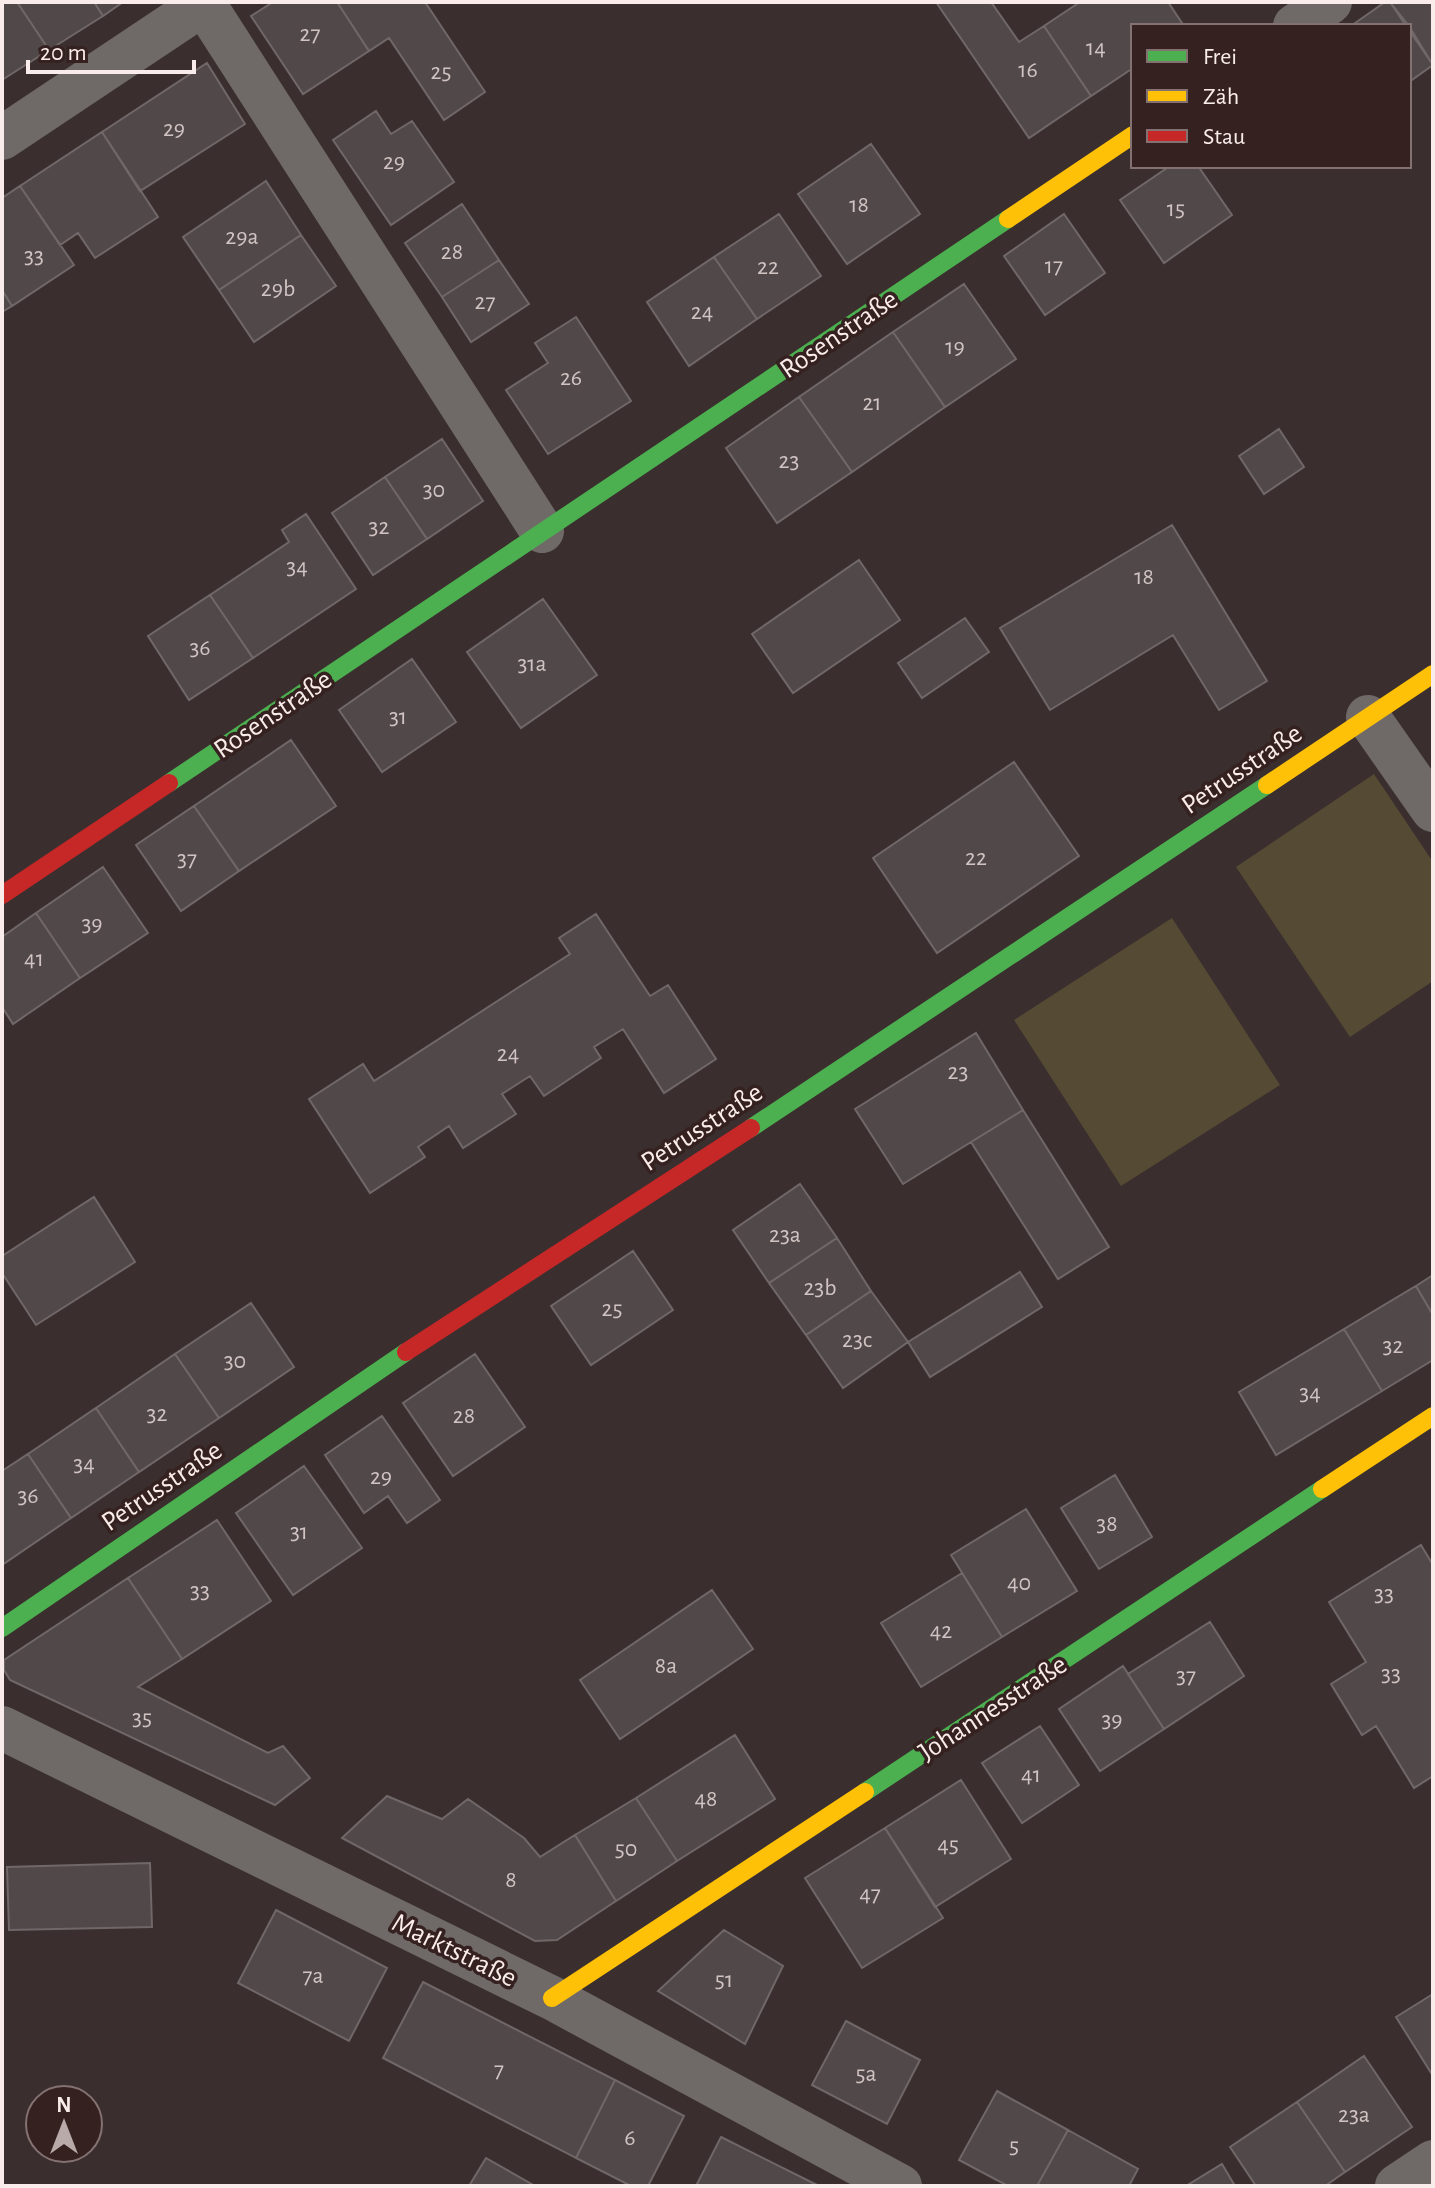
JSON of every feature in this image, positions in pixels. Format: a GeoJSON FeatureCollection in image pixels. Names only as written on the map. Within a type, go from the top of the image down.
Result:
{"type":"FeatureCollection","features":[{"type":"Feature","properties":{"kind":"street"},"geometry":{"type":"LineString","coordinates":[[1298,24],[1330,2]]}},
{"type":"Feature","properties":{"kind":"street"},"geometry":{"type":"LineString","coordinates":[[2,138],[205,3],[542,531]]}},
{"type":"Feature","properties":{"kind":"street","name":"Rosenstraße"},"geometry":{"type":"LineString","coordinates":[[2,895],[1131,136]]}},
{"type":"Feature","properties":{"kind":"street","name":"Petrusstraße"},"geometry":{"type":"LineString","coordinates":[[2,1628],[383,1367],[884,1041],[1433,674]]}},
{"type":"Feature","properties":{"kind":"street"},"geometry":{"type":"LineString","coordinates":[[1368,717],[1433,810]]}},
{"type":"Feature","properties":{"kind":"street","name":"Johannesstraße"},"geometry":{"type":"LineString","coordinates":[[552,1998],[1433,1416]]}},
{"type":"Feature","properties":{"kind":"street","name":"Marktstraße"},"geometry":{"type":"LineString","coordinates":[[2,1728],[552,1998],[900,2186]]}},
{"type":"Feature","properties":{"kind":"street"},"geometry":{"type":"LineString","coordinates":[[1397,2186],[1433,2162]]}},
{"type":"Feature","properties":{"kind":"shaded area"},"geometry":{"type":"Polygon","coordinates":[[[1374,774],[1433,862],[1433,981],[1350,1037],[1236,867],[1374,774]]]}},
{"type":"Feature","properties":{"kind":"shaded area"},"geometry":{"type":"Polygon","coordinates":[[[1172,918],[1280,1085],[1121,1186],[1014,1020],[1172,918]]]}},
{"type":"Feature","properties":{"kind":"building"},"geometry":{"type":"Polygon","coordinates":[[[2,2],[17,2],[49,50],[2,80],[2,2]]]}},
{"type":"Feature","properties":{"kind":"building"},"geometry":{"type":"Polygon","coordinates":[[[17,2],[94,2],[103,16],[49,50],[17,2]]]}},
{"type":"Feature","properties":{"kind":"building"},"geometry":{"type":"Polygon","coordinates":[[[94,2],[123,2],[103,16],[94,2]]]}},
{"type":"Feature","properties":{"kind":"building"},"geometry":{"type":"Polygon","coordinates":[[[273,2],[337,2],[369,51],[303,94],[251,16],[273,2]]]}},
{"type":"Feature","properties":{"kind":"building"},"geometry":{"type":"Polygon","coordinates":[[[337,2],[425,2],[485,92],[444,120],[389,38],[369,51],[337,2]]]}},
{"type":"Feature","properties":{"kind":"building"},"geometry":{"type":"Polygon","coordinates":[[[936,2],[991,2],[1019,42],[1044,26],[1091,96],[1029,138],[936,2]]]}},
{"type":"Feature","properties":{"kind":"building"},"geometry":{"type":"Polygon","coordinates":[[[1080,2],[1168,2],[1183,24],[1131,24],[1131,69],[1091,96],[1044,26],[1080,2]]]}},
{"type":"Feature","properties":{"kind":"building"},"geometry":{"type":"Polygon","coordinates":[[[1385,2],[1390,2],[1405,24],[1354,24],[1385,2]]]}},
{"type":"Feature","properties":{"kind":"building"},"geometry":{"type":"Polygon","coordinates":[[[1390,2],[1433,2],[1433,65],[1411,29],[1411,24],[1407,24],[1390,2]]]}},
{"type":"Feature","properties":{"kind":"building"},"geometry":{"type":"Polygon","coordinates":[[[1411,33],[1433,65],[1411,81],[1411,33]]]}},
{"type":"Feature","properties":{"kind":"building"},"geometry":{"type":"Polygon","coordinates":[[[207,63],[245,124],[140,191],[102,132],[207,63]]]}},
{"type":"Feature","properties":{"kind":"building"},"geometry":{"type":"Polygon","coordinates":[[[376,111],[391,134],[412,121],[454,182],[391,225],[333,140],[376,111]]]}},
{"type":"Feature","properties":{"kind":"building"},"geometry":{"type":"Polygon","coordinates":[[[102,132],[158,217],[95,258],[78,233],[60,245],[20,186],[102,132]]]}},
{"type":"Feature","properties":{"kind":"building"},"geometry":{"type":"Polygon","coordinates":[[[871,144],[920,214],[847,264],[798,194],[871,144]]]}},
{"type":"Feature","properties":{"kind":"building"},"geometry":{"type":"Polygon","coordinates":[[[1167,168],[1199,168],[1232,215],[1164,263],[1120,200],[1167,168]]]}},
{"type":"Feature","properties":{"kind":"building"},"geometry":{"type":"Polygon","coordinates":[[[266,181],[301,235],[219,290],[183,237],[266,181]]]}},
{"type":"Feature","properties":{"kind":"building"},"geometry":{"type":"Polygon","coordinates":[[[20,186],[74,265],[12,306],[2,290],[2,198],[20,186]]]}},
{"type":"Feature","properties":{"kind":"building"},"geometry":{"type":"Polygon","coordinates":[[[462,204],[499,260],[442,297],[405,243],[462,204]]]}},
{"type":"Feature","properties":{"kind":"building"},"geometry":{"type":"Polygon","coordinates":[[[779,214],[821,276],[757,319],[714,257],[779,214]]]}},
{"type":"Feature","properties":{"kind":"building"},"geometry":{"type":"Polygon","coordinates":[[[1064,214],[1105,273],[1045,315],[1004,256],[1064,214]]]}},
{"type":"Feature","properties":{"kind":"building"},"geometry":{"type":"Polygon","coordinates":[[[301,235],[336,286],[254,342],[219,290],[301,235]]]}},
{"type":"Feature","properties":{"kind":"building"},"geometry":{"type":"Polygon","coordinates":[[[714,257],[757,319],[689,366],[647,302],[714,257]]]}},
{"type":"Feature","properties":{"kind":"building"},"geometry":{"type":"Polygon","coordinates":[[[499,260],[529,304],[471,342],[442,297],[499,260]]]}},
{"type":"Feature","properties":{"kind":"building"},"geometry":{"type":"Polygon","coordinates":[[[964,284],[1016,359],[945,407],[893,332],[964,284]]]}},
{"type":"Feature","properties":{"kind":"building"},"geometry":{"type":"Polygon","coordinates":[[[2,290],[12,306],[2,312],[2,290]]]}},
{"type":"Feature","properties":{"kind":"building"},"geometry":{"type":"Polygon","coordinates":[[[576,317],[631,401],[548,454],[506,390],[548,363],[535,343],[576,317]]]}},
{"type":"Feature","properties":{"kind":"building"},"geometry":{"type":"Polygon","coordinates":[[[893,332],[945,407],[852,472],[799,397],[893,332]]]}},
{"type":"Feature","properties":{"kind":"building"},"geometry":{"type":"Polygon","coordinates":[[[799,397],[852,472],[777,523],[726,448],[799,397]]]}},
{"type":"Feature","properties":{"kind":"building"},"geometry":{"type":"Polygon","coordinates":[[[1279,429],[1304,467],[1264,494],[1239,456],[1279,429]]]}},
{"type":"Feature","properties":{"kind":"building"},"geometry":{"type":"Polygon","coordinates":[[[442,439],[483,501],[427,539],[385,477],[442,439]]]}},
{"type":"Feature","properties":{"kind":"building"},"geometry":{"type":"Polygon","coordinates":[[[385,477],[427,539],[373,575],[332,513],[385,477]]]}},
{"type":"Feature","properties":{"kind":"building"},"geometry":{"type":"Polygon","coordinates":[[[306,514],[356,589],[253,658],[210,595],[289,542],[282,530],[306,514]]]}},
{"type":"Feature","properties":{"kind":"building"},"geometry":{"type":"Polygon","coordinates":[[[1172,525],[1267,681],[1219,710],[1173,635],[1050,710],[1000,628],[1172,525]]]}},
{"type":"Feature","properties":{"kind":"building"},"geometry":{"type":"Polygon","coordinates":[[[859,560],[900,620],[793,693],[752,634],[859,560]]]}},
{"type":"Feature","properties":{"kind":"building"},"geometry":{"type":"Polygon","coordinates":[[[210,595],[253,658],[189,700],[148,636],[210,595]]]}},
{"type":"Feature","properties":{"kind":"building"},"geometry":{"type":"Polygon","coordinates":[[[543,599],[597,675],[521,728],[467,652],[543,599]]]}},
{"type":"Feature","properties":{"kind":"building"},"geometry":{"type":"Polygon","coordinates":[[[965,618],[989,652],[922,698],[898,663],[965,618]]]}},
{"type":"Feature","properties":{"kind":"building"},"geometry":{"type":"Polygon","coordinates":[[[412,659],[456,722],[382,772],[339,710],[412,659]]]}},
{"type":"Feature","properties":{"kind":"building"},"geometry":{"type":"Polygon","coordinates":[[[291,740],[336,806],[239,871],[194,806],[291,740]]]}},
{"type":"Feature","properties":{"kind":"building"},"geometry":{"type":"Polygon","coordinates":[[[1014,762],[1079,856],[937,953],[873,858],[1014,762]]]}},
{"type":"Feature","properties":{"kind":"building"},"geometry":{"type":"Polygon","coordinates":[[[194,806],[239,871],[181,911],[136,845],[194,806]]]}},
{"type":"Feature","properties":{"kind":"building"},"geometry":{"type":"Polygon","coordinates":[[[103,867],[148,933],[80,978],[36,913],[103,867]]]}},
{"type":"Feature","properties":{"kind":"building"},"geometry":{"type":"Polygon","coordinates":[[[36,913],[80,978],[13,1024],[2,1007],[2,937],[36,913]]]}},
{"type":"Feature","properties":{"kind":"building"},"geometry":{"type":"Polygon","coordinates":[[[596,914],[650,996],[668,985],[716,1059],[664,1093],[623,1029],[594,1047],[601,1058],[544,1096],[530,1076],[502,1094],[516,1114],[463,1148],[449,1126],[418,1147],[425,1157],[370,1193],[309,1099],[363,1064],[374,1081],[570,954],[559,938],[596,914]]]}},
{"type":"Feature","properties":{"kind":"building"},"geometry":{"type":"Polygon","coordinates":[[[976,1033],[1023,1110],[903,1184],[855,1109],[976,1033]]]}},
{"type":"Feature","properties":{"kind":"building"},"geometry":{"type":"Polygon","coordinates":[[[1023,1110],[1109,1247],[1058,1279],[971,1142],[1023,1110]]]}},
{"type":"Feature","properties":{"kind":"building"},"geometry":{"type":"Polygon","coordinates":[[[800,1184],[837,1238],[769,1283],[733,1230],[800,1184]]]}},
{"type":"Feature","properties":{"kind":"building"},"geometry":{"type":"Polygon","coordinates":[[[94,1197],[135,1262],[36,1325],[2,1273],[2,1256],[94,1197]]]}},
{"type":"Feature","properties":{"kind":"building"},"geometry":{"type":"Polygon","coordinates":[[[837,1238],[871,1291],[806,1335],[769,1283],[837,1238]]]}},
{"type":"Feature","properties":{"kind":"building"},"geometry":{"type":"Polygon","coordinates":[[[633,1251],[673,1310],[591,1365],[551,1306],[633,1251]]]}},
{"type":"Feature","properties":{"kind":"building"},"geometry":{"type":"Polygon","coordinates":[[[1020,1272],[1042,1307],[930,1377],[908,1342],[1020,1272]]]}},
{"type":"Feature","properties":{"kind":"building"},"geometry":{"type":"Polygon","coordinates":[[[1433,1275],[1433,1315],[1416,1286],[1433,1275]]]}},
{"type":"Feature","properties":{"kind":"building"},"geometry":{"type":"Polygon","coordinates":[[[1416,1286],[1433,1315],[1433,1360],[1382,1391],[1344,1329],[1416,1286]]]}},
{"type":"Feature","properties":{"kind":"building"},"geometry":{"type":"Polygon","coordinates":[[[871,1291],[908,1342],[843,1388],[806,1335],[871,1291]]]}},
{"type":"Feature","properties":{"kind":"building"},"geometry":{"type":"Polygon","coordinates":[[[251,1303],[294,1367],[219,1418],[175,1354],[251,1303]]]}},
{"type":"Feature","properties":{"kind":"building"},"geometry":{"type":"Polygon","coordinates":[[[1344,1329],[1382,1391],[1276,1455],[1239,1392],[1344,1329]]]}},
{"type":"Feature","properties":{"kind":"building"},"geometry":{"type":"Polygon","coordinates":[[[175,1354],[219,1418],[139,1472],[96,1408],[175,1354]]]}},
{"type":"Feature","properties":{"kind":"building"},"geometry":{"type":"Polygon","coordinates":[[[475,1354],[525,1427],[453,1476],[403,1403],[475,1354]]]}},
{"type":"Feature","properties":{"kind":"building"},"geometry":{"type":"Polygon","coordinates":[[[96,1408],[139,1472],[71,1518],[28,1454],[96,1408]]]}},
{"type":"Feature","properties":{"kind":"building"},"geometry":{"type":"Polygon","coordinates":[[[382,1416],[440,1500],[407,1523],[388,1496],[364,1513],[325,1455],[382,1416]]]}},
{"type":"Feature","properties":{"kind":"building"},"geometry":{"type":"Polygon","coordinates":[[[28,1454],[71,1518],[2,1565],[2,1471],[28,1454]]]}},
{"type":"Feature","properties":{"kind":"building"},"geometry":{"type":"Polygon","coordinates":[[[304,1466],[362,1548],[293,1595],[236,1513],[304,1466]]]}},
{"type":"Feature","properties":{"kind":"building"},"geometry":{"type":"Polygon","coordinates":[[[1115,1475],[1152,1537],[1099,1569],[1061,1508],[1115,1475]]]}},
{"type":"Feature","properties":{"kind":"building"},"geometry":{"type":"Polygon","coordinates":[[[1026,1509],[1077,1591],[1002,1637],[951,1555],[1026,1509]]]}},
{"type":"Feature","properties":{"kind":"building"},"geometry":{"type":"Polygon","coordinates":[[[217,1520],[271,1601],[182,1659],[128,1578],[217,1520]]]}},
{"type":"Feature","properties":{"kind":"building"},"geometry":{"type":"Polygon","coordinates":[[[1421,1545],[1433,1565],[1433,1776],[1414,1788],[1376,1726],[1362,1735],[1331,1684],[1366,1662],[1329,1602],[1421,1545]]]}},
{"type":"Feature","properties":{"kind":"building"},"geometry":{"type":"Polygon","coordinates":[[[962,1573],[1002,1637],[921,1687],[881,1623],[962,1573]]]}},
{"type":"Feature","properties":{"kind":"building"},"geometry":{"type":"Polygon","coordinates":[[[128,1578],[182,1659],[138,1687],[268,1753],[283,1746],[310,1778],[275,1805],[10,1680],[4,1670],[4,1660],[128,1578]]]}},
{"type":"Feature","properties":{"kind":"building"},"geometry":{"type":"Polygon","coordinates":[[[712,1590],[753,1649],[620,1739],[580,1680],[712,1590]]]}},
{"type":"Feature","properties":{"kind":"building"},"geometry":{"type":"Polygon","coordinates":[[[1210,1622],[1244,1676],[1164,1729],[1128,1674],[1210,1622]]]}},
{"type":"Feature","properties":{"kind":"building"},"geometry":{"type":"Polygon","coordinates":[[[1123,1666],[1164,1729],[1100,1771],[1059,1709],[1123,1666]]]}},
{"type":"Feature","properties":{"kind":"building"},"geometry":{"type":"Polygon","coordinates":[[[1040,1726],[1079,1785],[1022,1823],[982,1763],[1040,1726]]]}},
{"type":"Feature","properties":{"kind":"building"},"geometry":{"type":"Polygon","coordinates":[[[735,1735],[775,1799],[677,1861],[636,1798],[735,1735]]]}},
{"type":"Feature","properties":{"kind":"building"},"geometry":{"type":"Polygon","coordinates":[[[961,1780],[1011,1859],[935,1907],[885,1828],[961,1780]]]}},
{"type":"Feature","properties":{"kind":"building"},"geometry":{"type":"Polygon","coordinates":[[[387,1796],[442,1819],[468,1799],[524,1838],[540,1857],[575,1835],[616,1901],[557,1940],[535,1941],[342,1838],[387,1796]]]}},
{"type":"Feature","properties":{"kind":"building"},"geometry":{"type":"Polygon","coordinates":[[[636,1798],[677,1861],[616,1901],[575,1835],[636,1798]]]}},
{"type":"Feature","properties":{"kind":"building"},"geometry":{"type":"Polygon","coordinates":[[[885,1828],[943,1918],[862,1968],[805,1878],[885,1828]]]}},
{"type":"Feature","properties":{"kind":"building"},"geometry":{"type":"Polygon","coordinates":[[[150,1863],[152,1927],[9,1930],[7,1867],[150,1863]]]}},
{"type":"Feature","properties":{"kind":"building"},"geometry":{"type":"Polygon","coordinates":[[[276,1910],[387,1968],[349,2041],[238,1983],[276,1910]]]}},
{"type":"Feature","properties":{"kind":"building"},"geometry":{"type":"Polygon","coordinates":[[[724,1930],[783,1966],[745,2044],[658,1991],[724,1930]]]}},
{"type":"Feature","properties":{"kind":"building"},"geometry":{"type":"Polygon","coordinates":[[[423,1982],[615,2080],[576,2158],[383,2058],[423,1982]]]}},
{"type":"Feature","properties":{"kind":"building"},"geometry":{"type":"Polygon","coordinates":[[[1433,1994],[1433,2076],[1396,2017],[1433,1994]]]}},
{"type":"Feature","properties":{"kind":"building"},"geometry":{"type":"Polygon","coordinates":[[[846,2021],[920,2060],[887,2124],[812,2085],[846,2021]]]}},
{"type":"Feature","properties":{"kind":"building"},"geometry":{"type":"Polygon","coordinates":[[[1364,2056],[1412,2127],[1345,2172],[1297,2102],[1364,2056]]]}},
{"type":"Feature","properties":{"kind":"building"},"geometry":{"type":"Polygon","coordinates":[[[615,2080],[684,2116],[648,2186],[631,2186],[576,2158],[615,2080]]]}},
{"type":"Feature","properties":{"kind":"building"},"geometry":{"type":"Polygon","coordinates":[[[997,2091],[1068,2130],[1037,2186],[1008,2186],[959,2160],[997,2091]]]}},
{"type":"Feature","properties":{"kind":"building"},"geometry":{"type":"Polygon","coordinates":[[[1297,2102],[1345,2172],[1325,2186],[1256,2186],[1230,2147],[1297,2102]]]}},
{"type":"Feature","properties":{"kind":"building"},"geometry":{"type":"Polygon","coordinates":[[[1068,2130],[1138,2169],[1129,2186],[1037,2186],[1068,2130]]]}},
{"type":"Feature","properties":{"kind":"building"},"geometry":{"type":"Polygon","coordinates":[[[721,2137],[819,2186],[696,2186],[721,2137]]]}},
{"type":"Feature","properties":{"kind":"building"},"geometry":{"type":"Polygon","coordinates":[[[486,2158],[535,2186],[469,2186],[486,2158]]]}},
{"type":"Feature","properties":{"kind":"building"},"geometry":{"type":"Polygon","coordinates":[[[1222,2164],[1235,2186],[1186,2186],[1222,2164]]]}},
{"type":"Feature","properties":{"kind":"traffic: fast"},"geometry":{"type":"LineString","coordinates":[[169,783],[1008,219]]}},
{"type":"Feature","properties":{"kind":"traffic: fast"},"geometry":{"type":"LineString","coordinates":[[751,1128],[1267,785]]}},
{"type":"Feature","properties":{"kind":"traffic: fast"},"geometry":{"type":"LineString","coordinates":[[2,1628],[406,1352]]}},
{"type":"Feature","properties":{"kind":"traffic: fast"},"geometry":{"type":"LineString","coordinates":[[865,1792],[1322,1489]]}},
{"type":"Feature","properties":{"kind":"traffic: slow"},"geometry":{"type":"LineString","coordinates":[[1008,219],[1131,136]]}},
{"type":"Feature","properties":{"kind":"traffic: slow"},"geometry":{"type":"LineString","coordinates":[[1267,785],[1433,674]]}},
{"type":"Feature","properties":{"kind":"traffic: slow"},"geometry":{"type":"LineString","coordinates":[[1322,1489],[1433,1416]]}},
{"type":"Feature","properties":{"kind":"traffic: slow"},"geometry":{"type":"LineString","coordinates":[[552,1998],[865,1792]]}},
{"type":"Feature","properties":{"kind":"traffic: jam"},"geometry":{"type":"LineString","coordinates":[[2,895],[169,783]]}},
{"type":"Feature","properties":{"kind":"traffic: jam"},"geometry":{"type":"LineString","coordinates":[[406,1352],[751,1128]]}}]}
